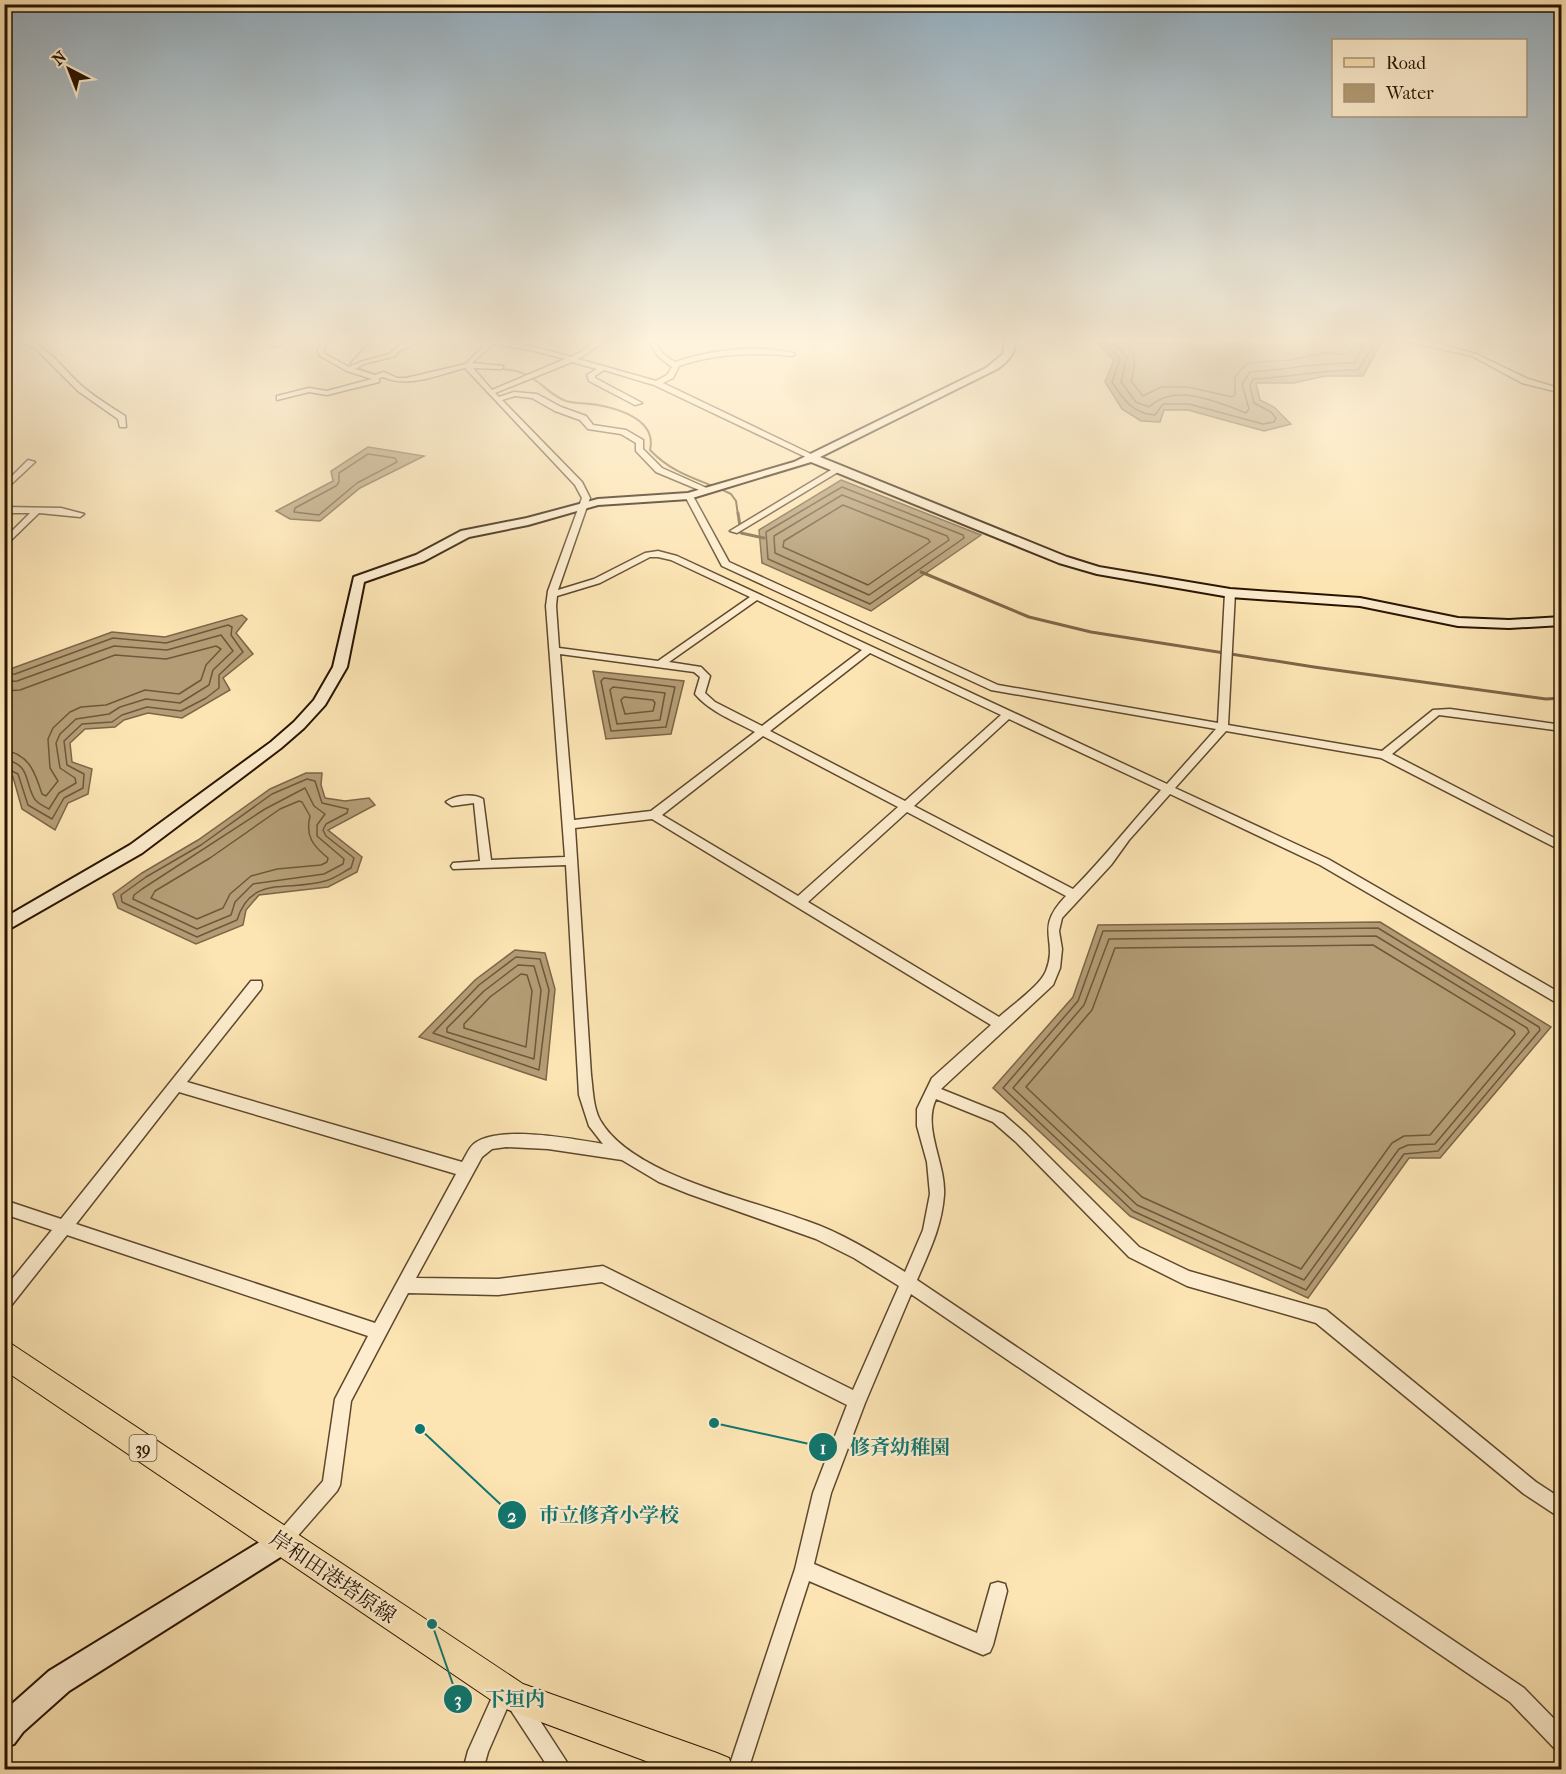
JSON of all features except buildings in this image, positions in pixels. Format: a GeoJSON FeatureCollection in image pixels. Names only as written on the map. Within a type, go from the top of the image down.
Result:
{"type":"FeatureCollection","features":[{"type":"Feature","properties":{"kind":"main road","name":"岸和田港塔原線"},"geometry":{"type":"LineString","coordinates":[[4,1354],[509,1694],[717,1770]]}},
{"type":"Feature","properties":{"kind":"street"},"geometry":{"type":"LineString","coordinates":[[520,422],[579,484],[586,498],[551,606],[569,825],[587,1103],[597,1127],[613,1146],[638,1164],[672,1180],[810,1229],[874,1261],[909,1283],[1517,1695],[1562,1743]]}},
{"type":"Feature","properties":{"kind":"street"},"geometry":{"type":"LineString","coordinates":[[586,422],[591,427],[632,436],[640,442],[639,449],[659,470],[706,490]]}},
{"type":"Feature","properties":{"kind":"street"},"geometry":{"type":"LineString","coordinates":[[737,422],[812,458],[1081,566],[1230,593],[1360,602],[1458,622],[1486,624],[1562,621]]}},
{"type":"Feature","properties":{"kind":"street"},"geometry":{"type":"LineString","coordinates":[[4,926],[136,849],[258,759],[299,725],[320,702],[340,667],[358,580],[420,558],[465,534],[616,500],[689,496],[812,458],[885,422]]}},
{"type":"Feature","properties":{"kind":"street"},"geometry":{"type":"LineString","coordinates":[[4,489],[31,462]]}},
{"type":"Feature","properties":{"kind":"street"},"geometry":{"type":"LineString","coordinates":[[734,531],[839,469]]}},
{"type":"Feature","properties":{"kind":"street"},"geometry":{"type":"LineString","coordinates":[[689,496],[725,564],[978,681],[1011,692],[1384,755],[1562,847]]}},
{"type":"Feature","properties":{"kind":"street"},"geometry":{"type":"LineString","coordinates":[[4,510],[80,514]]}},
{"type":"Feature","properties":{"kind":"street"},"geometry":{"type":"LineString","coordinates":[[4,545],[38,510]]}},
{"type":"Feature","properties":{"kind":"street"},"geometry":{"type":"LineString","coordinates":[[553,594],[597,581],[653,554],[674,558],[1324,862],[1562,1001]]}},
{"type":"Feature","properties":{"kind":"street"},"geometry":{"type":"LineString","coordinates":[[738,1770],[804,1569],[822,1493],[857,1401],[931,1230],[937,1194],[934,1162],[924,1126],[924,1108],[944,1075],[1048,981],[1054,968],[1056,949],[1053,931],[1056,917],[1107,862],[1125,837],[1223,728],[1230,593]]}},
{"type":"Feature","properties":{"kind":"street"},"geometry":{"type":"LineString","coordinates":[[660,664],[756,597]]}},
{"type":"Feature","properties":{"kind":"street"},"geometry":{"type":"LineString","coordinates":[[569,825],[654,815],[868,650]]}},
{"type":"Feature","properties":{"kind":"street"},"geometry":{"type":"LineString","coordinates":[[554,651],[697,669],[705,676],[700,694],[703,698],[1074,895]]}},
{"type":"Feature","properties":{"kind":"street"},"geometry":{"type":"LineString","coordinates":[[1384,755],[1437,712],[1562,728]]}},
{"type":"Feature","properties":{"kind":"street"},"geometry":{"type":"LineString","coordinates":[[800,902],[1007,715]]}},
{"type":"Feature","properties":{"kind":"street"},"geometry":{"type":"LineString","coordinates":[[452,802],[476,799],[479,802],[486,864]]}},
{"type":"Feature","properties":{"kind":"street"},"geometry":{"type":"LineString","coordinates":[[654,815],[1000,1024]]}},
{"type":"Feature","properties":{"kind":"street"},"geometry":{"type":"LineString","coordinates":[[457,866],[571,861]]}},
{"type":"Feature","properties":{"kind":"street"},"geometry":{"type":"LineString","coordinates":[[4,1302],[255,985]]}},
{"type":"Feature","properties":{"kind":"street"},"geometry":{"type":"LineString","coordinates":[[176,1085],[466,1170]]}},
{"type":"Feature","properties":{"kind":"street"},"geometry":{"type":"LineString","coordinates":[[933,1092],[998,1118],[1021,1138],[1122,1242],[1134,1251],[1187,1278],[1320,1316],[1530,1488],[1562,1510]]}},
{"type":"Feature","properties":{"kind":"street"},"geometry":{"type":"LineString","coordinates":[[4,1734],[13,1722],[59,1681],[281,1542],[331,1485],[343,1399],[480,1148],[492,1143],[552,1142],[625,1154]]}},
{"type":"Feature","properties":{"kind":"street"},"geometry":{"type":"LineString","coordinates":[[4,1207],[379,1332]]}},
{"type":"Feature","properties":{"kind":"street"},"geometry":{"type":"LineString","coordinates":[[404,1285],[498,1287],[603,1274],[857,1401]]}},
{"type":"Feature","properties":{"kind":"street"},"geometry":{"type":"LineString","coordinates":[[804,1569],[982,1644],[998,1591]]}},
{"type":"Feature","properties":{"kind":"street"},"geometry":{"type":"LineString","coordinates":[[473,1770],[478,1751],[509,1694],[562,1770]]}},
{"type":"Feature","properties":{"kind":"water"},"geometry":{"type":"Polygon","coordinates":[[[1231,422],[1289,422],[1291,424],[1264,431],[1231,422]]]}},
{"type":"Feature","properties":{"kind":"water"},"geometry":{"type":"Polygon","coordinates":[[[368,447],[424,456],[360,488],[320,521],[290,519],[276,511],[333,481],[331,471],[368,447]]]}},
{"type":"Feature","properties":{"kind":"water"},"geometry":{"type":"Polygon","coordinates":[[[841,480],[981,535],[871,611],[762,563],[759,530],[841,480]]]}},
{"type":"Feature","properties":{"kind":"water"},"geometry":{"type":"Polygon","coordinates":[[[242,615],[247,619],[236,633],[253,654],[223,678],[230,690],[182,718],[148,713],[124,720],[115,727],[85,729],[70,743],[72,762],[92,769],[88,794],[68,803],[55,830],[22,809],[13,777],[5,772],[5,669],[112,632],[165,637],[242,615]]]}},
{"type":"Feature","properties":{"kind":"water"},"geometry":{"type":"Polygon","coordinates":[[[593,671],[684,681],[671,734],[606,739],[593,671]]]}},
{"type":"Feature","properties":{"kind":"water"},"geometry":{"type":"Polygon","coordinates":[[[306,773],[322,773],[321,785],[325,798],[345,801],[369,798],[375,805],[328,830],[362,857],[357,872],[328,887],[259,895],[246,910],[243,925],[196,944],[118,908],[113,894],[142,873],[198,840],[270,789],[306,773]]]}},
{"type":"Feature","properties":{"kind":"water"},"geometry":{"type":"Polygon","coordinates":[[[1380,922],[1551,1027],[1440,1158],[1409,1158],[1308,1298],[1130,1216],[993,1088],[1073,997],[1098,925],[1380,922]]]}},
{"type":"Feature","properties":{"kind":"water"},"geometry":{"type":"Polygon","coordinates":[[[515,950],[545,953],[555,989],[546,1080],[419,1037],[475,980],[515,950]]]}},
{"type":"Feature","properties":{"kind":"waterway"},"geometry":{"type":"LineString","coordinates":[[640,422],[648,431],[651,440],[650,450],[659,459],[688,476],[731,494],[736,501],[738,515]]}},
{"type":"Feature","properties":{"kind":"waterway"},"geometry":{"type":"LineString","coordinates":[[738,513],[741,533],[764,538]]}},
{"type":"Feature","properties":{"kind":"waterway"},"geometry":{"type":"LineString","coordinates":[[921,572],[1029,617],[1091,632],[1314,667],[1546,699],[1562,698]]}},
{"type":"Feature","properties":{"kind":"place","name":"修斉幼稚園"},"geometry":{"type":"Point","coordinates":[714,1423]}},
{"type":"Feature","properties":{"kind":"place","name":"市立修斉小学校"},"geometry":{"type":"Point","coordinates":[420,1429]}},
{"type":"Feature","properties":{"kind":"place","name":"下垣内"},"geometry":{"type":"Point","coordinates":[432,1624]}}]}
